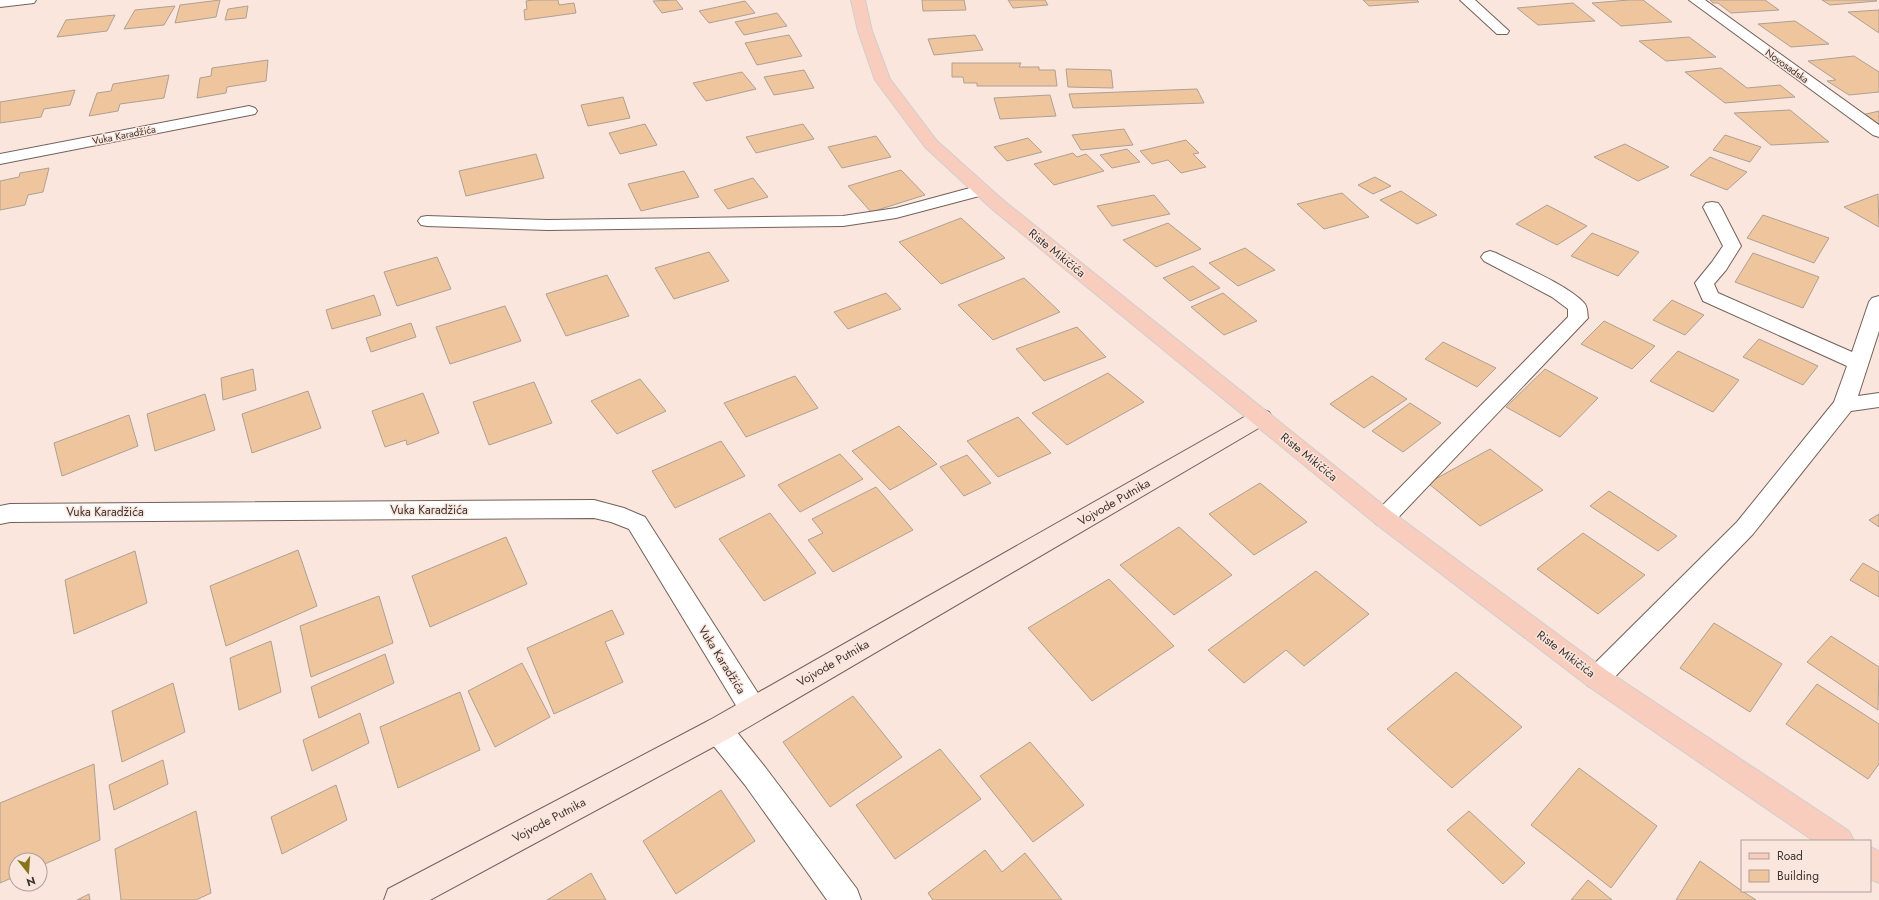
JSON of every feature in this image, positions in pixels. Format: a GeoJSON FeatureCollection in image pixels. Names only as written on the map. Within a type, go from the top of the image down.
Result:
{"type":"FeatureCollection","features":[{"type":"Feature","properties":{"kind":"main road","name":"Riste Mikičića"},"geometry":{"type":"LineString","coordinates":[[858,0],[865,31],[883,80],[931,144],[981,190],[1139,321],[1261,417],[1384,518],[1597,678],[1838,840]]}},
{"type":"Feature","properties":{"kind":"street"},"geometry":{"type":"LineString","coordinates":[[0,3],[28,0]]}},
{"type":"Feature","properties":{"kind":"street"},"geometry":{"type":"LineString","coordinates":[[1467,0],[1502,31]]}},
{"type":"Feature","properties":{"kind":"street","name":"Novosadska"},"geometry":{"type":"LineString","coordinates":[[1696,0],[1879,132]]}},
{"type":"Feature","properties":{"kind":"street","name":"Vuka Karadžića"},"geometry":{"type":"LineString","coordinates":[[0,159],[248,111]]}},
{"type":"Feature","properties":{"kind":"street"},"geometry":{"type":"LineString","coordinates":[[427,221],[548,225],[843,221],[873,219],[921,208],[981,190]]}},
{"type":"Feature","properties":{"kind":"street"},"geometry":{"type":"LineString","coordinates":[[1712,207],[1732,246],[1719,266],[1704,283],[1710,297],[1858,363]]}},
{"type":"Feature","properties":{"kind":"street"},"geometry":{"type":"LineString","coordinates":[[1384,518],[1578,318],[1577,307],[1559,294],[1490,257]]}},
{"type":"Feature","properties":{"kind":"street"},"geometry":{"type":"LineString","coordinates":[[1597,678],[1745,528],[1844,404],[1879,302]]}},
{"type":"Feature","properties":{"kind":"street"},"geometry":{"type":"LineString","coordinates":[[1844,404],[1879,400]]}},
{"type":"Feature","properties":{"kind":"street","name":"Vojvode Putnika"},"geometry":{"type":"LineString","coordinates":[[399,900],[718,730],[1261,417]]}},
{"type":"Feature","properties":{"kind":"street","name":"Vuka Karadžića"},"geometry":{"type":"LineString","coordinates":[[0,515],[18,513],[586,510],[616,514],[637,523],[753,709]]}},
{"type":"Feature","properties":{"kind":"street"},"geometry":{"type":"LineString","coordinates":[[718,730],[755,776],[846,900]]}},
{"type":"Feature","properties":{"kind":"building"},"geometry":{"type":"Polygon","coordinates":[[[220,0],[216,17],[175,23],[180,5],[220,0]]]}},
{"type":"Feature","properties":{"kind":"building"},"geometry":{"type":"Polygon","coordinates":[[[558,0],[559,5],[574,3],[576,13],[525,20],[524,10],[527,9],[526,1],[558,0]]]}},
{"type":"Feature","properties":{"kind":"building"},"geometry":{"type":"Polygon","coordinates":[[[676,0],[683,9],[662,13],[653,1],[676,0]]]}},
{"type":"Feature","properties":{"kind":"building"},"geometry":{"type":"Polygon","coordinates":[[[922,0],[964,0],[966,10],[923,11],[922,0]]]}},
{"type":"Feature","properties":{"kind":"building"},"geometry":{"type":"Polygon","coordinates":[[[1008,0],[1045,0],[1048,5],[1013,8],[1008,0]]]}},
{"type":"Feature","properties":{"kind":"building"},"geometry":{"type":"Polygon","coordinates":[[[1363,0],[1417,0],[1419,2],[1369,6],[1363,0]]]}},
{"type":"Feature","properties":{"kind":"building"},"geometry":{"type":"Polygon","coordinates":[[[1643,0],[1672,22],[1621,26],[1592,3],[1643,0]]]}},
{"type":"Feature","properties":{"kind":"building"},"geometry":{"type":"Polygon","coordinates":[[[1710,0],[1765,0],[1779,10],[1731,13],[1718,3],[1713,3],[1710,0]]]}},
{"type":"Feature","properties":{"kind":"building"},"geometry":{"type":"Polygon","coordinates":[[[1822,0],[1875,0],[1877,1],[1830,5],[1822,0]]]}},
{"type":"Feature","properties":{"kind":"building"},"geometry":{"type":"Polygon","coordinates":[[[745,1],[755,13],[709,23],[699,11],[745,1]]]}},
{"type":"Feature","properties":{"kind":"building"},"geometry":{"type":"Polygon","coordinates":[[[1573,3],[1595,21],[1538,25],[1517,8],[1573,3]]]}},
{"type":"Feature","properties":{"kind":"building"},"geometry":{"type":"Polygon","coordinates":[[[175,6],[164,25],[124,29],[135,10],[175,6]]]}},
{"type":"Feature","properties":{"kind":"building"},"geometry":{"type":"Polygon","coordinates":[[[248,6],[246,18],[225,20],[228,9],[248,6]]]}},
{"type":"Feature","properties":{"kind":"building"},"geometry":{"type":"Polygon","coordinates":[[[1879,10],[1879,33],[1848,12],[1879,10]]]}},
{"type":"Feature","properties":{"kind":"building"},"geometry":{"type":"Polygon","coordinates":[[[777,13],[787,26],[744,35],[735,22],[777,13]]]}},
{"type":"Feature","properties":{"kind":"building"},"geometry":{"type":"Polygon","coordinates":[[[115,15],[107,31],[57,37],[66,20],[115,15]]]}},
{"type":"Feature","properties":{"kind":"building"},"geometry":{"type":"Polygon","coordinates":[[[1795,21],[1829,44],[1791,47],[1758,24],[1795,21]]]}},
{"type":"Feature","properties":{"kind":"building"},"geometry":{"type":"Polygon","coordinates":[[[789,35],[802,56],[757,65],[745,43],[789,35]]]}},
{"type":"Feature","properties":{"kind":"building"},"geometry":{"type":"Polygon","coordinates":[[[975,35],[983,50],[934,55],[928,39],[975,35]]]}},
{"type":"Feature","properties":{"kind":"building"},"geometry":{"type":"Polygon","coordinates":[[[1689,37],[1716,57],[1666,61],[1639,41],[1689,37]]]}},
{"type":"Feature","properties":{"kind":"building"},"geometry":{"type":"Polygon","coordinates":[[[1854,56],[1879,72],[1879,92],[1849,95],[1827,81],[1836,80],[1808,61],[1854,56]]]}},
{"type":"Feature","properties":{"kind":"building"},"geometry":{"type":"Polygon","coordinates":[[[268,60],[266,81],[227,87],[226,93],[197,98],[200,78],[211,76],[212,68],[268,60]]]}},
{"type":"Feature","properties":{"kind":"building"},"geometry":{"type":"Polygon","coordinates":[[[952,63],[1021,63],[1019,67],[1039,67],[1039,70],[1055,70],[1057,86],[977,86],[977,83],[964,83],[963,77],[952,77],[952,63]]]}},
{"type":"Feature","properties":{"kind":"building"},"geometry":{"type":"Polygon","coordinates":[[[1721,68],[1747,88],[1780,85],[1795,97],[1725,103],[1685,72],[1721,68]]]}},
{"type":"Feature","properties":{"kind":"building"},"geometry":{"type":"Polygon","coordinates":[[[1066,69],[1111,70],[1113,88],[1068,87],[1066,69]]]}},
{"type":"Feature","properties":{"kind":"building"},"geometry":{"type":"Polygon","coordinates":[[[804,70],[814,88],[774,95],[764,77],[804,70]]]}},
{"type":"Feature","properties":{"kind":"building"},"geometry":{"type":"Polygon","coordinates":[[[742,72],[756,89],[706,101],[693,83],[742,72]]]}},
{"type":"Feature","properties":{"kind":"building"},"geometry":{"type":"Polygon","coordinates":[[[169,75],[164,98],[120,104],[118,111],[89,116],[97,93],[111,91],[113,84],[169,75]]]}},
{"type":"Feature","properties":{"kind":"building"},"geometry":{"type":"Polygon","coordinates":[[[1197,89],[1204,103],[1073,108],[1069,94],[1197,89]]]}},
{"type":"Feature","properties":{"kind":"building"},"geometry":{"type":"Polygon","coordinates":[[[75,90],[70,105],[44,109],[41,117],[0,123],[0,102],[75,90]]]}},
{"type":"Feature","properties":{"kind":"building"},"geometry":{"type":"Polygon","coordinates":[[[1050,95],[1056,116],[1000,119],[994,98],[1050,95]]]}},
{"type":"Feature","properties":{"kind":"building"},"geometry":{"type":"Polygon","coordinates":[[[623,97],[630,118],[588,126],[581,105],[623,97]]]}},
{"type":"Feature","properties":{"kind":"building"},"geometry":{"type":"Polygon","coordinates":[[[1790,110],[1829,142],[1771,145],[1734,113],[1790,110]]]}},
{"type":"Feature","properties":{"kind":"building"},"geometry":{"type":"Polygon","coordinates":[[[1879,111],[1879,124],[1862,115],[1879,111]]]}},
{"type":"Feature","properties":{"kind":"building"},"geometry":{"type":"Polygon","coordinates":[[[645,124],[657,145],[620,154],[609,133],[645,124]]]}},
{"type":"Feature","properties":{"kind":"building"},"geometry":{"type":"Polygon","coordinates":[[[803,124],[814,139],[756,153],[746,137],[803,124]]]}},
{"type":"Feature","properties":{"kind":"building"},"geometry":{"type":"Polygon","coordinates":[[[1124,129],[1133,145],[1081,150],[1072,135],[1124,129]]]}},
{"type":"Feature","properties":{"kind":"building"},"geometry":{"type":"Polygon","coordinates":[[[1725,135],[1761,147],[1750,162],[1713,150],[1725,135]]]}},
{"type":"Feature","properties":{"kind":"building"},"geometry":{"type":"Polygon","coordinates":[[[876,136],[891,157],[842,168],[828,147],[876,136]]]}},
{"type":"Feature","properties":{"kind":"building"},"geometry":{"type":"Polygon","coordinates":[[[1028,138],[1042,152],[1007,161],[994,147],[1028,138]]]}},
{"type":"Feature","properties":{"kind":"building"},"geometry":{"type":"Polygon","coordinates":[[[1186,140],[1199,153],[1193,154],[1206,167],[1181,173],[1168,160],[1152,164],[1140,151],[1186,140]]]}},
{"type":"Feature","properties":{"kind":"building"},"geometry":{"type":"Polygon","coordinates":[[[1625,144],[1669,167],[1638,181],[1594,157],[1625,144]]]}},
{"type":"Feature","properties":{"kind":"building"},"geometry":{"type":"Polygon","coordinates":[[[1127,149],[1140,162],[1112,168],[1100,155],[1127,149]]]}},
{"type":"Feature","properties":{"kind":"building"},"geometry":{"type":"Polygon","coordinates":[[[1073,153],[1077,157],[1086,154],[1104,171],[1054,185],[1034,164],[1073,153]]]}},
{"type":"Feature","properties":{"kind":"building"},"geometry":{"type":"Polygon","coordinates":[[[536,154],[544,178],[466,196],[459,171],[536,154]]]}},
{"type":"Feature","properties":{"kind":"building"},"geometry":{"type":"Polygon","coordinates":[[[1710,157],[1747,172],[1727,190],[1690,175],[1710,157]]]}},
{"type":"Feature","properties":{"kind":"building"},"geometry":{"type":"Polygon","coordinates":[[[49,168],[43,192],[28,195],[25,205],[0,210],[0,181],[19,177],[20,173],[49,168]]]}},
{"type":"Feature","properties":{"kind":"building"},"geometry":{"type":"Polygon","coordinates":[[[901,170],[925,195],[871,212],[848,186],[901,170]]]}},
{"type":"Feature","properties":{"kind":"building"},"geometry":{"type":"Polygon","coordinates":[[[684,171],[699,197],[641,211],[628,184],[684,171]]]}},
{"type":"Feature","properties":{"kind":"building"},"geometry":{"type":"Polygon","coordinates":[[[1375,177],[1391,186],[1373,194],[1358,185],[1375,177]]]}},
{"type":"Feature","properties":{"kind":"building"},"geometry":{"type":"Polygon","coordinates":[[[753,178],[768,197],[728,209],[714,190],[753,178]]]}},
{"type":"Feature","properties":{"kind":"building"},"geometry":{"type":"Polygon","coordinates":[[[1401,191],[1437,215],[1417,224],[1380,200],[1401,191]]]}},
{"type":"Feature","properties":{"kind":"building"},"geometry":{"type":"Polygon","coordinates":[[[1342,193],[1369,217],[1324,229],[1297,204],[1342,193]]]}},
{"type":"Feature","properties":{"kind":"building"},"geometry":{"type":"Polygon","coordinates":[[[1878,194],[1879,227],[1844,207],[1878,194]]]}},
{"type":"Feature","properties":{"kind":"building"},"geometry":{"type":"Polygon","coordinates":[[[1154,195],[1170,214],[1112,226],[1097,206],[1154,195]]]}},
{"type":"Feature","properties":{"kind":"building"},"geometry":{"type":"Polygon","coordinates":[[[1547,205],[1587,226],[1557,245],[1516,224],[1547,205]]]}},
{"type":"Feature","properties":{"kind":"building"},"geometry":{"type":"Polygon","coordinates":[[[1763,215],[1829,238],[1814,263],[1747,238],[1763,215]]]}},
{"type":"Feature","properties":{"kind":"building"},"geometry":{"type":"Polygon","coordinates":[[[961,218],[1005,258],[941,284],[899,242],[961,218]]]}},
{"type":"Feature","properties":{"kind":"building"},"geometry":{"type":"Polygon","coordinates":[[[1168,223],[1201,249],[1156,267],[1123,240],[1168,223]]]}},
{"type":"Feature","properties":{"kind":"building"},"geometry":{"type":"Polygon","coordinates":[[[1592,233],[1639,252],[1618,276],[1571,256],[1592,233]]]}},
{"type":"Feature","properties":{"kind":"building"},"geometry":{"type":"Polygon","coordinates":[[[1245,248],[1275,270],[1238,286],[1209,263],[1245,248]]]}},
{"type":"Feature","properties":{"kind":"building"},"geometry":{"type":"Polygon","coordinates":[[[709,252],[729,281],[674,299],[655,268],[709,252]]]}},
{"type":"Feature","properties":{"kind":"building"},"geometry":{"type":"Polygon","coordinates":[[[1753,253],[1819,277],[1803,308],[1735,282],[1753,253]]]}},
{"type":"Feature","properties":{"kind":"building"},"geometry":{"type":"Polygon","coordinates":[[[437,257],[451,289],[397,306],[384,272],[437,257]]]}},
{"type":"Feature","properties":{"kind":"building"},"geometry":{"type":"Polygon","coordinates":[[[1193,266],[1220,288],[1190,301],[1163,278],[1193,266]]]}},
{"type":"Feature","properties":{"kind":"building"},"geometry":{"type":"Polygon","coordinates":[[[607,275],[629,316],[566,336],[546,294],[607,275]]]}},
{"type":"Feature","properties":{"kind":"building"},"geometry":{"type":"Polygon","coordinates":[[[1024,278],[1060,312],[993,340],[958,305],[1024,278]]]}},
{"type":"Feature","properties":{"kind":"building"},"geometry":{"type":"Polygon","coordinates":[[[886,293],[901,309],[848,329],[834,312],[886,293]]]}},
{"type":"Feature","properties":{"kind":"building"},"geometry":{"type":"Polygon","coordinates":[[[1223,293],[1257,321],[1224,335],[1191,307],[1223,293]]]}},
{"type":"Feature","properties":{"kind":"building"},"geometry":{"type":"Polygon","coordinates":[[[374,295],[381,315],[332,329],[326,310],[374,295]]]}},
{"type":"Feature","properties":{"kind":"building"},"geometry":{"type":"Polygon","coordinates":[[[1672,300],[1704,315],[1685,335],[1653,320],[1672,300]]]}},
{"type":"Feature","properties":{"kind":"building"},"geometry":{"type":"Polygon","coordinates":[[[505,306],[521,341],[450,364],[436,327],[505,306]]]}},
{"type":"Feature","properties":{"kind":"building"},"geometry":{"type":"Polygon","coordinates":[[[1604,321],[1655,346],[1632,369],[1581,344],[1604,321]]]}},
{"type":"Feature","properties":{"kind":"building"},"geometry":{"type":"Polygon","coordinates":[[[411,323],[416,337],[371,352],[366,338],[411,323]]]}},
{"type":"Feature","properties":{"kind":"building"},"geometry":{"type":"Polygon","coordinates":[[[1077,327],[1106,357],[1044,381],[1016,349],[1077,327]]]}},
{"type":"Feature","properties":{"kind":"building"},"geometry":{"type":"Polygon","coordinates":[[[1759,339],[1818,366],[1803,385],[1743,357],[1759,339]]]}},
{"type":"Feature","properties":{"kind":"building"},"geometry":{"type":"Polygon","coordinates":[[[1443,342],[1496,368],[1477,387],[1425,359],[1443,342]]]}},
{"type":"Feature","properties":{"kind":"building"},"geometry":{"type":"Polygon","coordinates":[[[1678,351],[1739,380],[1713,412],[1650,381],[1678,351]]]}},
{"type":"Feature","properties":{"kind":"building"},"geometry":{"type":"Polygon","coordinates":[[[253,369],[256,390],[223,400],[221,378],[253,369]]]}},
{"type":"Feature","properties":{"kind":"building"},"geometry":{"type":"Polygon","coordinates":[[[1545,369],[1598,398],[1560,437],[1506,407],[1545,369]]]}},
{"type":"Feature","properties":{"kind":"building"},"geometry":{"type":"Polygon","coordinates":[[[1108,373],[1144,402],[1067,445],[1032,413],[1108,373]]]}},
{"type":"Feature","properties":{"kind":"building"},"geometry":{"type":"Polygon","coordinates":[[[795,376],[818,408],[746,437],[724,403],[795,376]]]}},
{"type":"Feature","properties":{"kind":"building"},"geometry":{"type":"Polygon","coordinates":[[[1372,376],[1407,399],[1364,428],[1330,404],[1372,376]]]}},
{"type":"Feature","properties":{"kind":"building"},"geometry":{"type":"Polygon","coordinates":[[[640,379],[666,411],[617,434],[591,401],[640,379]]]}},
{"type":"Feature","properties":{"kind":"building"},"geometry":{"type":"Polygon","coordinates":[[[534,382],[552,423],[489,445],[473,402],[534,382]]]}},
{"type":"Feature","properties":{"kind":"building"},"geometry":{"type":"Polygon","coordinates":[[[308,391],[321,428],[252,453],[242,414],[308,391]]]}},
{"type":"Feature","properties":{"kind":"building"},"geometry":{"type":"Polygon","coordinates":[[[423,393],[439,433],[407,445],[406,440],[385,447],[372,411],[423,393]]]}},
{"type":"Feature","properties":{"kind":"building"},"geometry":{"type":"Polygon","coordinates":[[[205,394],[215,430],[155,451],[147,414],[205,394]]]}},
{"type":"Feature","properties":{"kind":"building"},"geometry":{"type":"Polygon","coordinates":[[[1410,403],[1441,423],[1403,452],[1372,431],[1410,403]]]}},
{"type":"Feature","properties":{"kind":"building"},"geometry":{"type":"Polygon","coordinates":[[[129,415],[138,446],[62,476],[54,443],[129,415]]]}},
{"type":"Feature","properties":{"kind":"building"},"geometry":{"type":"Polygon","coordinates":[[[1018,417],[1051,453],[998,477],[967,441],[1018,417]]]}},
{"type":"Feature","properties":{"kind":"building"},"geometry":{"type":"Polygon","coordinates":[[[899,426],[937,464],[890,490],[852,451],[899,426]]]}},
{"type":"Feature","properties":{"kind":"building"},"geometry":{"type":"Polygon","coordinates":[[[721,441],[745,476],[675,508],[652,471],[721,441]]]}},
{"type":"Feature","properties":{"kind":"building"},"geometry":{"type":"Polygon","coordinates":[[[1490,449],[1543,490],[1480,526],[1428,483],[1490,449]]]}},
{"type":"Feature","properties":{"kind":"building"},"geometry":{"type":"Polygon","coordinates":[[[840,454],[863,479],[800,512],[778,485],[840,454]]]}},
{"type":"Feature","properties":{"kind":"building"},"geometry":{"type":"Polygon","coordinates":[[[967,455],[991,483],[964,496],[940,467],[967,455]]]}},
{"type":"Feature","properties":{"kind":"building"},"geometry":{"type":"Polygon","coordinates":[[[1260,483],[1307,522],[1254,555],[1209,514],[1260,483]]]}},
{"type":"Feature","properties":{"kind":"building"},"geometry":{"type":"Polygon","coordinates":[[[876,487],[913,530],[833,572],[808,540],[823,533],[812,519],[876,487]]]}},
{"type":"Feature","properties":{"kind":"building"},"geometry":{"type":"Polygon","coordinates":[[[1609,491],[1677,536],[1658,551],[1590,506],[1609,491]]]}},
{"type":"Feature","properties":{"kind":"building"},"geometry":{"type":"Polygon","coordinates":[[[770,513],[816,573],[764,601],[719,539],[770,513]]]}},
{"type":"Feature","properties":{"kind":"building"},"geometry":{"type":"Polygon","coordinates":[[[1879,514],[1879,527],[1869,520],[1879,514]]]}},
{"type":"Feature","properties":{"kind":"building"},"geometry":{"type":"Polygon","coordinates":[[[1179,527],[1232,575],[1174,615],[1120,565],[1179,527]]]}},
{"type":"Feature","properties":{"kind":"building"},"geometry":{"type":"Polygon","coordinates":[[[1583,533],[1645,575],[1598,614],[1537,569],[1583,533]]]}},
{"type":"Feature","properties":{"kind":"building"},"geometry":{"type":"Polygon","coordinates":[[[506,537],[527,584],[430,627],[412,576],[506,537]]]}},
{"type":"Feature","properties":{"kind":"building"},"geometry":{"type":"Polygon","coordinates":[[[298,550],[317,606],[226,646],[210,586],[298,550]]]}},
{"type":"Feature","properties":{"kind":"building"},"geometry":{"type":"Polygon","coordinates":[[[135,551],[147,603],[74,634],[65,580],[135,551]]]}},
{"type":"Feature","properties":{"kind":"building"},"geometry":{"type":"Polygon","coordinates":[[[1863,563],[1879,572],[1879,597],[1850,580],[1863,563]]]}},
{"type":"Feature","properties":{"kind":"building"},"geometry":{"type":"Polygon","coordinates":[[[1316,571],[1369,614],[1304,666],[1286,650],[1244,683],[1208,650],[1316,571]]]}},
{"type":"Feature","properties":{"kind":"building"},"geometry":{"type":"Polygon","coordinates":[[[1109,579],[1174,646],[1092,701],[1028,628],[1109,579]]]}},
{"type":"Feature","properties":{"kind":"building"},"geometry":{"type":"Polygon","coordinates":[[[379,596],[393,643],[311,677],[300,626],[379,596]]]}},
{"type":"Feature","properties":{"kind":"building"},"geometry":{"type":"Polygon","coordinates":[[[612,610],[624,634],[605,642],[623,682],[554,714],[527,648],[612,610]]]}},
{"type":"Feature","properties":{"kind":"building"},"geometry":{"type":"Polygon","coordinates":[[[1714,623],[1782,664],[1750,712],[1680,668],[1714,623]]]}},
{"type":"Feature","properties":{"kind":"building"},"geometry":{"type":"Polygon","coordinates":[[[1831,636],[1879,667],[1878,710],[1807,662],[1831,636]]]}},
{"type":"Feature","properties":{"kind":"building"},"geometry":{"type":"Polygon","coordinates":[[[271,641],[281,692],[239,710],[230,658],[271,641]]]}},
{"type":"Feature","properties":{"kind":"building"},"geometry":{"type":"Polygon","coordinates":[[[385,654],[394,683],[319,718],[311,687],[385,654]]]}},
{"type":"Feature","properties":{"kind":"building"},"geometry":{"type":"Polygon","coordinates":[[[522,663],[550,717],[495,747],[468,691],[522,663]]]}},
{"type":"Feature","properties":{"kind":"building"},"geometry":{"type":"Polygon","coordinates":[[[1456,672],[1522,727],[1452,788],[1387,729],[1456,672]]]}},
{"type":"Feature","properties":{"kind":"building"},"geometry":{"type":"Polygon","coordinates":[[[173,683],[185,732],[122,762],[112,711],[173,683]]]}},
{"type":"Feature","properties":{"kind":"building"},"geometry":{"type":"Polygon","coordinates":[[[1817,684],[1879,724],[1879,764],[1868,779],[1786,724],[1817,684]]]}},
{"type":"Feature","properties":{"kind":"building"},"geometry":{"type":"Polygon","coordinates":[[[460,692],[480,750],[398,788],[380,727],[460,692]]]}},
{"type":"Feature","properties":{"kind":"building"},"geometry":{"type":"Polygon","coordinates":[[[853,696],[902,757],[830,807],[783,742],[853,696]]]}},
{"type":"Feature","properties":{"kind":"building"},"geometry":{"type":"Polygon","coordinates":[[[360,713],[369,743],[312,771],[303,740],[360,713]]]}},
{"type":"Feature","properties":{"kind":"building"},"geometry":{"type":"Polygon","coordinates":[[[1030,742],[1084,805],[1033,842],[980,776],[1030,742]]]}},
{"type":"Feature","properties":{"kind":"building"},"geometry":{"type":"Polygon","coordinates":[[[940,749],[981,799],[895,859],[856,805],[940,749]]]}},
{"type":"Feature","properties":{"kind":"building"},"geometry":{"type":"Polygon","coordinates":[[[163,760],[168,784],[114,810],[109,785],[163,760]]]}},
{"type":"Feature","properties":{"kind":"building"},"geometry":{"type":"Polygon","coordinates":[[[94,764],[100,840],[48,863],[48,852],[8,852],[8,880],[0,883],[0,803],[94,764]]]}},
{"type":"Feature","properties":{"kind":"building"},"geometry":{"type":"Polygon","coordinates":[[[1579,768],[1657,826],[1611,888],[1531,825],[1579,768]]]}},
{"type":"Feature","properties":{"kind":"building"},"geometry":{"type":"Polygon","coordinates":[[[336,785],[347,820],[282,854],[271,817],[336,785]]]}},
{"type":"Feature","properties":{"kind":"building"},"geometry":{"type":"Polygon","coordinates":[[[721,790],[755,841],[676,894],[643,841],[721,790]]]}},
{"type":"Feature","properties":{"kind":"building"},"geometry":{"type":"Polygon","coordinates":[[[196,811],[211,893],[196,900],[121,900],[115,849],[196,811]]]}},
{"type":"Feature","properties":{"kind":"building"},"geometry":{"type":"Polygon","coordinates":[[[1469,811],[1525,863],[1503,884],[1447,830],[1469,811]]]}},
{"type":"Feature","properties":{"kind":"building"},"geometry":{"type":"Polygon","coordinates":[[[985,850],[1002,872],[1025,853],[1062,900],[933,900],[928,893],[985,850]]]}},
{"type":"Feature","properties":{"kind":"building"},"geometry":{"type":"Polygon","coordinates":[[[1700,861],[1741,890],[1741,892],[1744,892],[1756,900],[1676,900],[1700,861]]]}},
{"type":"Feature","properties":{"kind":"building"},"geometry":{"type":"Polygon","coordinates":[[[591,873],[606,900],[547,900],[591,873]]]}},
{"type":"Feature","properties":{"kind":"building"},"geometry":{"type":"Polygon","coordinates":[[[1588,880],[1612,900],[1571,900],[1588,880]]]}},
{"type":"Feature","properties":{"kind":"building"},"geometry":{"type":"Polygon","coordinates":[[[89,894],[90,900],[77,900],[89,894]]]}}]}
